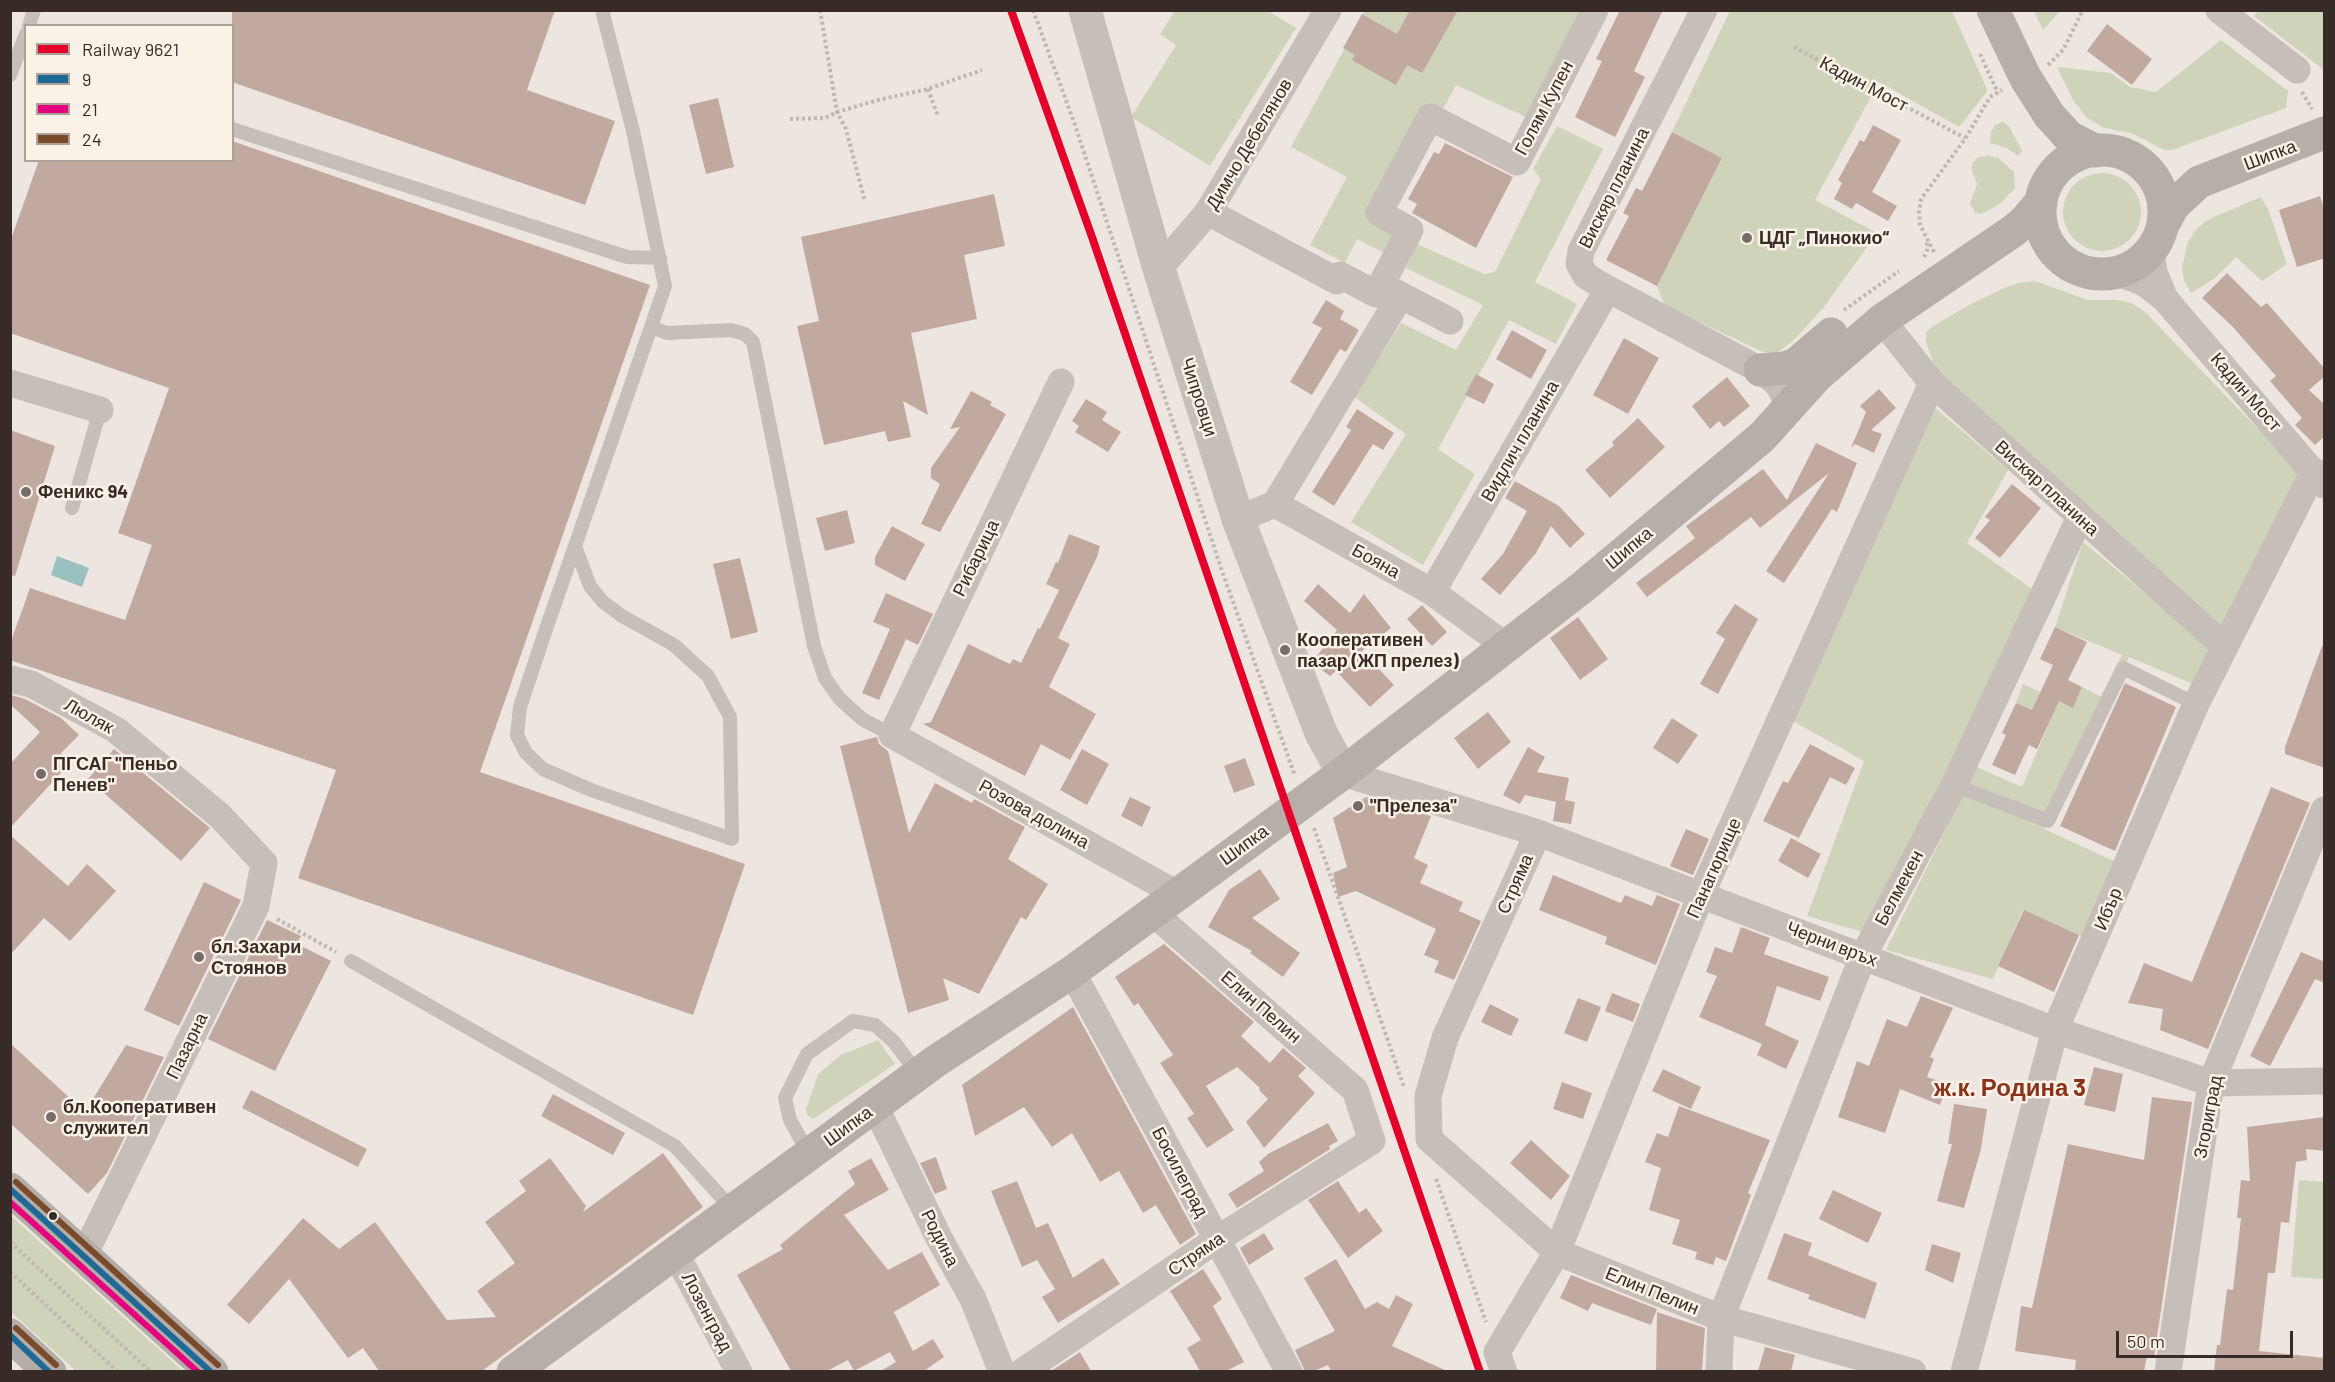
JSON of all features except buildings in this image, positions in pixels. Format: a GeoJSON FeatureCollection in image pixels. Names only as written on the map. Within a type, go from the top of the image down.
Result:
{"type":"FeatureCollection","features":[{"type":"Feature","properties":{"kind":"main road"},"geometry":{"type":"LineString","coordinates":[[1993,10],[2030,85],[2049,115],[2069,137],[2096,151]]}},
{"type":"Feature","properties":{"kind":"main road"},"geometry":{"type":"LineString","coordinates":[[2030,85],[2048,146],[2046,190]]}},
{"type":"Feature","properties":{"kind":"main road","name":"Шипка"},"geometry":{"type":"LineString","coordinates":[[2046,190],[2041,223],[2044,234],[2055,252],[2079,270],[2088,273],[2117,273],[2142,260],[2182,196],[2199,182],[2214,174],[2256,161],[2325,133]]}},
{"type":"Feature","properties":{"kind":"main road","name":"Шипка"},"geometry":{"type":"LineString","coordinates":[[513,1371],[918,1074],[1072,972],[1343,773],[1584,586],[1762,437],[1787,406],[1817,376],[1882,320],[2025,221],[2066,162],[2086,153],[2115,152],[2167,174],[2214,174]]}},
{"type":"Feature","properties":{"kind":"main road"},"geometry":{"type":"LineString","coordinates":[[2140,163],[2153,178],[2162,196],[2159,235]]}},
{"type":"Feature","properties":{"kind":"main road","name":"Шипка"},"geometry":{"type":"LineString","coordinates":[[1973,259],[2025,252],[2063,260]]}},
{"type":"Feature","properties":{"kind":"main road"},"geometry":{"type":"LineString","coordinates":[[1760,369],[1785,368],[1796,364],[1882,296],[1900,289],[1930,286]]}},
{"type":"Feature","properties":{"kind":"main road"},"geometry":{"type":"LineString","coordinates":[[10,1189],[212,1371]]}},
{"type":"Feature","properties":{"kind":"main road"},"geometry":{"type":"LineString","coordinates":[[10,1335],[50,1371]]}},
{"type":"Feature","properties":{"kind":"street","name":"Чипровци"},"geometry":{"type":"LineString","coordinates":[[1084,10],[1159,269],[1238,519],[1322,733],[1343,773]]}},
{"type":"Feature","properties":{"kind":"street","name":"Димчо Дебелянов"},"geometry":{"type":"LineString","coordinates":[[1159,269],[1208,212],[1328,10]]}},
{"type":"Feature","properties":{"kind":"street","name":"Голям Купен"},"geometry":{"type":"LineString","coordinates":[[1391,290],[1410,230],[1379,213],[1430,117],[1517,162],[1595,10]]}},
{"type":"Feature","properties":{"kind":"street","name":"Вискяр планина"},"geometry":{"type":"LineString","coordinates":[[1704,10],[1581,251],[1579,264],[1586,276],[1608,290],[1760,369],[1778,386],[1787,406]]}},
{"type":"Feature","properties":{"kind":"street"},"geometry":{"type":"LineString","coordinates":[[2219,10],[2297,70]]}},
{"type":"Feature","properties":{"kind":"street"},"geometry":{"type":"LineString","coordinates":[[1208,212],[1337,281],[1340,275],[1376,294],[1391,290],[1450,321]]}},
{"type":"Feature","properties":{"kind":"street","name":"Кадин Мост"},"geometry":{"type":"LineString","coordinates":[[2159,235],[2152,259],[2154,272],[2165,299]]}},
{"type":"Feature","properties":{"kind":"street","name":"Кадин Мост"},"geometry":{"type":"LineString","coordinates":[[2117,273],[2143,282],[2165,299],[2319,478]]}},
{"type":"Feature","properties":{"kind":"street"},"geometry":{"type":"LineString","coordinates":[[1238,519],[1275,504],[1391,290]]}},
{"type":"Feature","properties":{"kind":"street","name":"Видлич планина"},"geometry":{"type":"LineString","coordinates":[[1432,592],[1608,290]]}},
{"type":"Feature","properties":{"kind":"street","name":"Вискяр планина"},"geometry":{"type":"LineString","coordinates":[[1882,320],[1932,383],[2224,646]]}},
{"type":"Feature","properties":{"kind":"street","name":"Рибарица"},"geometry":{"type":"LineString","coordinates":[[892,735],[1061,382]]}},
{"type":"Feature","properties":{"kind":"street"},"geometry":{"type":"LineString","coordinates":[[10,383],[100,410]]}},
{"type":"Feature","properties":{"kind":"street","name":"Панагюрище"},"geometry":{"type":"LineString","coordinates":[[1500,1362],[1557,1252],[1701,895],[1932,383]]}},
{"type":"Feature","properties":{"kind":"street","name":"Ибър"},"geometry":{"type":"LineString","coordinates":[[1964,1371],[2055,1030],[2196,704],[2224,646],[2319,478]]}},
{"type":"Feature","properties":{"kind":"street","name":"Бояна"},"geometry":{"type":"LineString","coordinates":[[1275,504],[1432,592],[1506,646]]}},
{"type":"Feature","properties":{"kind":"street","name":"Белмекен"},"geometry":{"type":"LineString","coordinates":[[1719,1371],[1721,1318],[1863,956],[1954,785],[2080,517]]}},
{"type":"Feature","properties":{"kind":"street","name":"Люляк"},"geometry":{"type":"LineString","coordinates":[[10,679],[31,684],[116,730],[242,837]]}},
{"type":"Feature","properties":{"kind":"street","name":"Розова долина"},"geometry":{"type":"LineString","coordinates":[[892,735],[1165,903]]}},
{"type":"Feature","properties":{"kind":"street","name":"Черни връх"},"geometry":{"type":"LineString","coordinates":[[1343,773],[1538,833],[2055,1030],[2211,1083],[2325,1081]]}},
{"type":"Feature","properties":{"kind":"street","name":"Згориград"},"geometry":{"type":"LineString","coordinates":[[2168,1371],[2211,1083],[2325,810]]}},
{"type":"Feature","properties":{"kind":"street","name":"Стряма"},"geometry":{"type":"LineString","coordinates":[[1429,1139],[1428,1096],[1445,1038],[1538,833]]}},
{"type":"Feature","properties":{"kind":"street","name":"Пазарна"},"geometry":{"type":"LineString","coordinates":[[84,1255],[256,906],[264,862],[242,837]]}},
{"type":"Feature","properties":{"kind":"street","name":"Елин Пелин"},"geometry":{"type":"LineString","coordinates":[[1165,903],[1355,1090],[1372,1141]]}},
{"type":"Feature","properties":{"kind":"street","name":"Босилеград"},"geometry":{"type":"LineString","coordinates":[[1072,972],[1288,1371]]}},
{"type":"Feature","properties":{"kind":"street","name":"Родина"},"geometry":{"type":"LineString","coordinates":[[875,1106],[939,1238],[973,1299],[1002,1371]]}},
{"type":"Feature","properties":{"kind":"street","name":"Елин Пелин"},"geometry":{"type":"LineString","coordinates":[[1429,1139],[1557,1252],[1721,1318],[1913,1371]]}},
{"type":"Feature","properties":{"kind":"street","name":"Стряма"},"geometry":{"type":"LineString","coordinates":[[1022,1371],[1216,1240],[1372,1141]]}},
{"type":"Feature","properties":{"kind":"street","name":"Лозенград"},"geometry":{"type":"LineString","coordinates":[[675,1252],[739,1371]]}},
{"type":"Feature","properties":{"kind":"lane"},"geometry":{"type":"LineString","coordinates":[[574,546],[590,586],[602,601],[622,616],[674,645],[708,676],[730,717],[732,839],[591,790],[543,769],[526,753],[517,735],[520,707],[574,546],[665,286],[633,132],[602,10]]}},
{"type":"Feature","properties":{"kind":"lane"},"geometry":{"type":"LineString","coordinates":[[10,75],[24,40]]}},
{"type":"Feature","properties":{"kind":"lane"},"geometry":{"type":"LineString","coordinates":[[234,130],[627,257],[660,258]]}},
{"type":"Feature","properties":{"kind":"lane"},"geometry":{"type":"LineString","coordinates":[[651,327],[667,333],[731,330],[745,334],[753,342],[814,646],[825,678],[839,698],[862,719],[892,735]]}},
{"type":"Feature","properties":{"kind":"lane"},"geometry":{"type":"LineString","coordinates":[[72,508],[100,410]]}},
{"type":"Feature","properties":{"kind":"lane"},"geometry":{"type":"LineString","coordinates":[[1954,785],[2048,821],[2123,668],[2196,704]]}},
{"type":"Feature","properties":{"kind":"lane"},"geometry":{"type":"LineString","coordinates":[[351,961],[675,1146],[733,1210]]}},
{"type":"Feature","properties":{"kind":"lane"},"geometry":{"type":"LineString","coordinates":[[809,1154],[790,1120],[785,1098],[807,1054],[853,1021],[875,1024],[894,1042],[918,1074]]}},
{"type":"Feature","properties":{"kind":"path"},"geometry":{"type":"LineString","coordinates":[[820,10],[837,112],[846,129],[865,202]]}},
{"type":"Feature","properties":{"kind":"path"},"geometry":{"type":"LineString","coordinates":[[1033,10],[1074,122],[1221,568],[1406,1093]]}},
{"type":"Feature","properties":{"kind":"path"},"geometry":{"type":"LineString","coordinates":[[1927,240],[1919,218],[1921,200],[1965,139],[1990,97],[2030,85],[2055,60],[2083,10]]}},
{"type":"Feature","properties":{"kind":"path","name":"Кадин Мост"},"geometry":{"type":"LineString","coordinates":[[1794,47],[1965,139]]}},
{"type":"Feature","properties":{"kind":"path"},"geometry":{"type":"LineString","coordinates":[[790,119],[825,118],[837,112],[878,100],[928,89],[982,70]]}},
{"type":"Feature","properties":{"kind":"path"},"geometry":{"type":"LineString","coordinates":[[928,89],[938,116]]}},
{"type":"Feature","properties":{"kind":"path"},"geometry":{"type":"LineString","coordinates":[[256,906],[351,961]]}},
{"type":"Feature","properties":{"kind":"path"},"geometry":{"type":"LineString","coordinates":[[1433,1172],[1500,1362]]}},
{"type":"Feature","properties":{"kind":"path"},"geometry":{"type":"LineString","coordinates":[[10,1242],[151,1371]]}},
{"type":"Feature","properties":{"kind":"path"},"geometry":{"type":"LineString","coordinates":[[10,1272],[118,1371]]}},
{"type":"Feature","properties":{"kind":"green space"},"geometry":{"type":"Polygon","coordinates":[[[1175,11],[1268,11],[1296,28],[1210,166],[1131,117],[1176,45],[1160,34],[1175,11]]]}},
{"type":"Feature","properties":{"kind":"green space"},"geometry":{"type":"Polygon","coordinates":[[[1365,11],[1581,11],[1526,117],[1456,85],[1382,223],[1400,233],[1388,255],[1357,239],[1345,263],[1310,245],[1347,177],[1291,147],[1365,11]]]}},
{"type":"Feature","properties":{"kind":"green space"},"geometry":{"type":"Polygon","coordinates":[[[1730,11],[1952,11],[1987,89],[1959,127],[1879,82],[1815,200],[1877,233],[1824,307],[1796,338],[1776,354],[1763,352],[1665,306],[1657,286],[1722,158],[1672,132],[1730,11]]]}},
{"type":"Feature","properties":{"kind":"green space"},"geometry":{"type":"Polygon","coordinates":[[[2034,11],[2060,11],[2043,30],[2034,11]]]}},
{"type":"Feature","properties":{"kind":"green space"},"geometry":{"type":"Polygon","coordinates":[[[2258,11],[2324,11],[2324,70],[2254,16],[2258,11]]]}},
{"type":"Feature","properties":{"kind":"green space"},"geometry":{"type":"Polygon","coordinates":[[[2221,40],[2288,91],[2286,108],[2172,150],[2164,150],[2131,133],[2104,128],[2087,118],[2073,100],[2057,67],[2111,73],[2130,87],[2156,92],[2221,40]]]}},
{"type":"Feature","properties":{"kind":"green space"},"geometry":{"type":"Polygon","coordinates":[[[2003,122],[2008,125],[2021,148],[2022,152],[2018,156],[2007,148],[1990,143],[1991,132],[1995,125],[2003,122]]]}},
{"type":"Feature","properties":{"kind":"green space"},"geometry":{"type":"Polygon","coordinates":[[[1557,126],[1603,149],[1535,282],[1577,304],[1556,344],[1509,320],[1438,449],[1475,474],[1423,565],[1351,522],[1406,434],[1354,397],[1401,323],[1456,350],[1483,305],[1406,268],[1417,244],[1484,274],[1495,272],[1541,179],[1533,169],[1557,126]]]}},
{"type":"Feature","properties":{"kind":"green space"},"geometry":{"type":"Polygon","coordinates":[[[1978,157],[1998,158],[2014,172],[2015,188],[2000,204],[1981,214],[1975,213],[1970,203],[1977,184],[1971,168],[1978,157]]]}},
{"type":"Feature","properties":{"kind":"green space"},"geometry":{"type":"Polygon","coordinates":[[[2102,173],[2117,176],[2130,184],[2138,197],[2141,212],[2138,227],[2130,240],[2117,248],[2102,251],[2087,248],[2074,240],[2066,227],[2063,212],[2066,197],[2074,184],[2087,176],[2102,173]]]}},
{"type":"Feature","properties":{"kind":"green space"},"geometry":{"type":"Polygon","coordinates":[[[2261,197],[2268,209],[2287,264],[2262,281],[2236,257],[2215,278],[2191,293],[2184,281],[2182,269],[2187,244],[2194,232],[2204,222],[2261,197]]]}},
{"type":"Feature","properties":{"kind":"green space"},"geometry":{"type":"Polygon","coordinates":[[[2035,281],[2088,300],[2116,300],[2132,303],[2145,312],[2301,474],[2223,631],[1941,374],[1933,362],[1926,342],[1926,333],[1930,328],[2002,289],[2018,283],[2035,281]]]}},
{"type":"Feature","properties":{"kind":"green space"},"geometry":{"type":"Polygon","coordinates":[[[1933,406],[2008,470],[1967,543],[2035,591],[1866,933],[1807,916],[1864,761],[1793,721],[1933,406]]]}},
{"type":"Feature","properties":{"kind":"green space"},"geometry":{"type":"Polygon","coordinates":[[[2083,542],[2210,647],[2193,684],[2129,657],[2044,829],[2123,865],[2086,938],[2023,910],[1993,979],[1886,950],[1977,767],[2022,787],[2051,719],[2016,703],[2023,684],[2073,707],[2082,687],[2101,697],[2122,655],[2055,627],[2083,542]]]}},
{"type":"Feature","properties":{"kind":"green space"},"geometry":{"type":"Polygon","coordinates":[[[878,1040],[895,1064],[813,1119],[807,1115],[806,1110],[818,1074],[841,1055],[878,1040]]]}},
{"type":"Feature","properties":{"kind":"green space"},"geometry":{"type":"Polygon","coordinates":[[[2299,1180],[2324,1182],[2324,1279],[2291,1277],[2299,1180]]]}},
{"type":"Feature","properties":{"kind":"green space"},"geometry":{"type":"Polygon","coordinates":[[[10,1216],[183,1371],[76,1371],[11,1312],[10,1216]]]}},
{"type":"Feature","properties":{"kind":"water"},"geometry":{"type":"Polygon","coordinates":[[[57,556],[89,568],[82,587],[51,575],[57,556]]]}},
{"type":"Feature","properties":{"kind":"rail line","name":"9621"},"geometry":{"type":"LineString","coordinates":[[1011,10],[1092,237],[1480,1372]]}},
{"type":"Feature","properties":{"kind":"transit line","name":"24"},"geometry":{"type":"LineString","coordinates":[[16,1182],[218,1365]]}},
{"type":"Feature","properties":{"kind":"transit line","name":"9"},"geometry":{"type":"LineString","coordinates":[[10,1189],[211,1372]]}},
{"type":"Feature","properties":{"kind":"transit line","name":"21"},"geometry":{"type":"LineString","coordinates":[[10,1202],[198,1372]]}},
{"type":"Feature","properties":{"kind":"transit line","name":"24"},"geometry":{"type":"LineString","coordinates":[[16,1328],[56,1365]]}},
{"type":"Feature","properties":{"kind":"transit line","name":"9"},"geometry":{"type":"LineString","coordinates":[[10,1335],[49,1372]]}},
{"type":"Feature","properties":{"kind":"place","name":"ЦДГ „Пинокио“"},"geometry":{"type":"Point","coordinates":[1747,238]}},
{"type":"Feature","properties":{"kind":"place","name":"Феникс 94"},"geometry":{"type":"Point","coordinates":[26,492]}},
{"type":"Feature","properties":{"kind":"place","name":"Кооперативен пазар (ЖП прелез)"},"geometry":{"type":"Point","coordinates":[1285,650]}},
{"type":"Feature","properties":{"kind":"place","name":"ПГСАГ \"Пеньо Пенев\""},"geometry":{"type":"Point","coordinates":[41,774]}},
{"type":"Feature","properties":{"kind":"place","name":"\"Прелеза\""},"geometry":{"type":"Point","coordinates":[1358,806]}},
{"type":"Feature","properties":{"kind":"place","name":"бл.Захари Стоянов"},"geometry":{"type":"Point","coordinates":[199,957]}},
{"type":"Feature","properties":{"kind":"place","name":"бл.Кооперативен служител"},"geometry":{"type":"Point","coordinates":[51,1117]}},
{"type":"Feature","properties":{"kind":"district","name":"ж.к. Родина 3"},"geometry":{"type":"Point","coordinates":[2010,1088]}}]}
